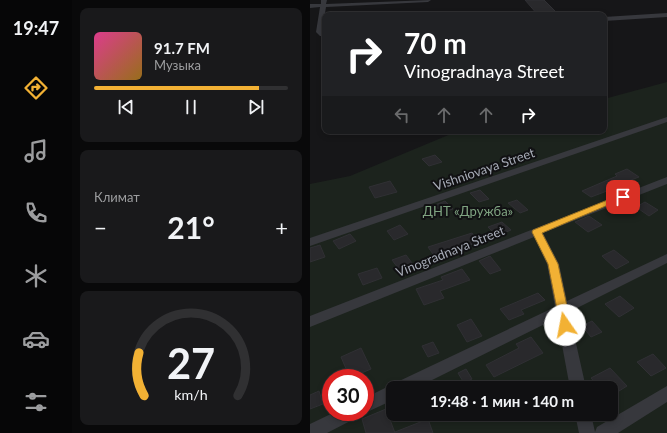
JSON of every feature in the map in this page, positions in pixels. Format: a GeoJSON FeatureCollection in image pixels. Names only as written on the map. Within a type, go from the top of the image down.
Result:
{"type":"FeatureCollection","features":[{"type":"Feature","properties":{"kind":"street"},"geometry":{"type":"LineString","coordinates":[[310,6],[324,2],[428,0]]}},
{"type":"Feature","properties":{"kind":"street"},"geometry":{"type":"LineString","coordinates":[[323,12],[324,2]]}},
{"type":"Feature","properties":{"kind":"street"},"geometry":{"type":"LineString","coordinates":[[607,19],[667,15]]}},
{"type":"Feature","properties":{"kind":"street","name":"Vishniovaya Street"},"geometry":{"type":"LineString","coordinates":[[310,242],[667,119]]}},
{"type":"Feature","properties":{"kind":"street","name":"Vinogradnaya Street"},"geometry":{"type":"LineString","coordinates":[[310,322],[667,180]]}},
{"type":"Feature","properties":{"kind":"street"},"geometry":{"type":"LineString","coordinates":[[537,232],[553,264],[577,381]]}},
{"type":"Feature","properties":{"kind":"street"},"geometry":{"type":"LineString","coordinates":[[415,381],[667,258]]}},
{"type":"Feature","properties":{"kind":"street"},"geometry":{"type":"LineString","coordinates":[[603,433],[667,393]]}},
{"type":"Feature","properties":{"kind":"street"},"geometry":{"type":"LineString","coordinates":[[374,402],[386,396]]}},
{"type":"Feature","properties":{"kind":"street"},"geometry":{"type":"LineString","coordinates":[[310,433],[334,421]]}},
{"type":"Feature","properties":{"kind":"street"},"geometry":{"type":"LineString","coordinates":[[584,421],[587,433]]}},
{"type":"Feature","properties":{"kind":"green space","name":"ДНТ «Дружба»"},"geometry":{"type":"Polygon","coordinates":[[[667,82],[667,433],[310,433],[310,184],[350,176],[451,134],[607,134],[607,98],[667,82]]]}},
{"type":"Feature","properties":{"kind":"building"},"geometry":{"type":"Polygon","coordinates":[[[525,0],[544,0],[556,12],[535,12],[525,0]]]}},
{"type":"Feature","properties":{"kind":"building"},"geometry":{"type":"Polygon","coordinates":[[[435,155],[442,162],[429,166],[422,159],[435,155]]]}},
{"type":"Feature","properties":{"kind":"building"},"geometry":{"type":"Polygon","coordinates":[[[627,169],[639,177],[618,185],[621,187],[609,192],[607,191],[591,197],[582,191],[617,176],[615,174],[627,169]]]}},
{"type":"Feature","properties":{"kind":"building"},"geometry":{"type":"Polygon","coordinates":[[[390,181],[397,192],[375,198],[369,187],[390,181]]]}},
{"type":"Feature","properties":{"kind":"building"},"geometry":{"type":"Polygon","coordinates":[[[480,190],[489,199],[479,202],[470,193],[480,190]]]}},
{"type":"Feature","properties":{"kind":"building"},"geometry":{"type":"Polygon","coordinates":[[[517,200],[528,210],[520,213],[508,203],[517,200]]]}},
{"type":"Feature","properties":{"kind":"building"},"geometry":{"type":"Polygon","coordinates":[[[445,201],[453,209],[442,213],[435,205],[445,201]]]}},
{"type":"Feature","properties":{"kind":"building"},"geometry":{"type":"Polygon","coordinates":[[[645,202],[658,210],[649,216],[636,207],[645,202]]]}},
{"type":"Feature","properties":{"kind":"building"},"geometry":{"type":"Polygon","coordinates":[[[589,216],[602,225],[588,232],[575,222],[589,216]]]}},
{"type":"Feature","properties":{"kind":"building"},"geometry":{"type":"Polygon","coordinates":[[[502,222],[511,230],[497,236],[488,227],[502,222]]]}},
{"type":"Feature","properties":{"kind":"building"},"geometry":{"type":"Polygon","coordinates":[[[400,225],[408,234],[394,240],[387,231],[400,225]]]}},
{"type":"Feature","properties":{"kind":"building"},"geometry":{"type":"Polygon","coordinates":[[[472,233],[479,242],[435,257],[428,247],[472,233]]]}},
{"type":"Feature","properties":{"kind":"building"},"geometry":{"type":"Polygon","coordinates":[[[350,234],[356,241],[339,249],[333,241],[350,234]]]}},
{"type":"Feature","properties":{"kind":"building"},"geometry":{"type":"Polygon","coordinates":[[[320,245],[325,257],[310,262],[310,248],[320,245]]]}},
{"type":"Feature","properties":{"kind":"building"},"geometry":{"type":"Polygon","coordinates":[[[614,250],[629,262],[616,269],[602,256],[614,250]]]}},
{"type":"Feature","properties":{"kind":"building"},"geometry":{"type":"Polygon","coordinates":[[[406,255],[415,267],[401,272],[392,260],[406,255]]]}},
{"type":"Feature","properties":{"kind":"building"},"geometry":{"type":"Polygon","coordinates":[[[490,256],[501,270],[490,274],[479,261],[490,256]]]}},
{"type":"Feature","properties":{"kind":"building"},"geometry":{"type":"Polygon","coordinates":[[[377,268],[382,278],[363,285],[358,274],[377,268]]]}},
{"type":"Feature","properties":{"kind":"building"},"geometry":{"type":"Polygon","coordinates":[[[462,269],[470,280],[440,291],[444,298],[424,305],[416,289],[443,280],[441,277],[462,269]]]}},
{"type":"Feature","properties":{"kind":"building"},"geometry":{"type":"Polygon","coordinates":[[[538,293],[545,300],[521,310],[524,314],[509,320],[500,309],[538,293]]]}},
{"type":"Feature","properties":{"kind":"building"},"geometry":{"type":"Polygon","coordinates":[[[620,296],[634,308],[619,317],[605,304],[620,296]]]}},
{"type":"Feature","properties":{"kind":"building"},"geometry":{"type":"Polygon","coordinates":[[[471,319],[482,336],[467,342],[457,325],[471,319]]]}},
{"type":"Feature","properties":{"kind":"building"},"geometry":{"type":"Polygon","coordinates":[[[592,321],[602,332],[591,337],[582,326],[592,321]]]}},
{"type":"Feature","properties":{"kind":"building"},"geometry":{"type":"Polygon","coordinates":[[[531,337],[543,353],[494,377],[486,365],[519,348],[516,344],[531,337]]]}},
{"type":"Feature","properties":{"kind":"building"},"geometry":{"type":"Polygon","coordinates":[[[433,342],[439,353],[428,357],[422,346],[433,342]]]}},
{"type":"Feature","properties":{"kind":"building"},"geometry":{"type":"Polygon","coordinates":[[[361,348],[371,369],[346,369],[341,357],[361,348]]]}},
{"type":"Feature","properties":{"kind":"building"},"geometry":{"type":"Polygon","coordinates":[[[653,354],[666,368],[651,376],[637,362],[653,354]]]}},
{"type":"Feature","properties":{"kind":"building"},"geometry":{"type":"Polygon","coordinates":[[[610,368],[627,386],[618,392],[618,381],[594,381],[591,378],[610,368]]]}},
{"type":"Feature","properties":{"kind":"building"},"geometry":{"type":"Polygon","coordinates":[[[466,369],[472,379],[463,381],[458,373],[466,369]]]}},
{"type":"Feature","properties":{"kind":"building"},"geometry":{"type":"Polygon","coordinates":[[[319,391],[322,404],[310,409],[310,395],[319,391]]]}},
{"type":"Feature","properties":{"kind":"building"},"geometry":{"type":"Polygon","coordinates":[[[386,409],[386,421],[390,421],[395,433],[366,433],[363,421],[374,421],[374,414],[386,409]]]}},
{"type":"Feature","properties":{"kind":"building"},"geometry":{"type":"Polygon","coordinates":[[[423,421],[429,421],[433,433],[395,433],[423,421]]]}},
{"type":"Feature","properties":{"kind":"route"},"geometry":{"type":"LineString","coordinates":[[565,325],[553,264],[537,232],[623,197]]}}]}
